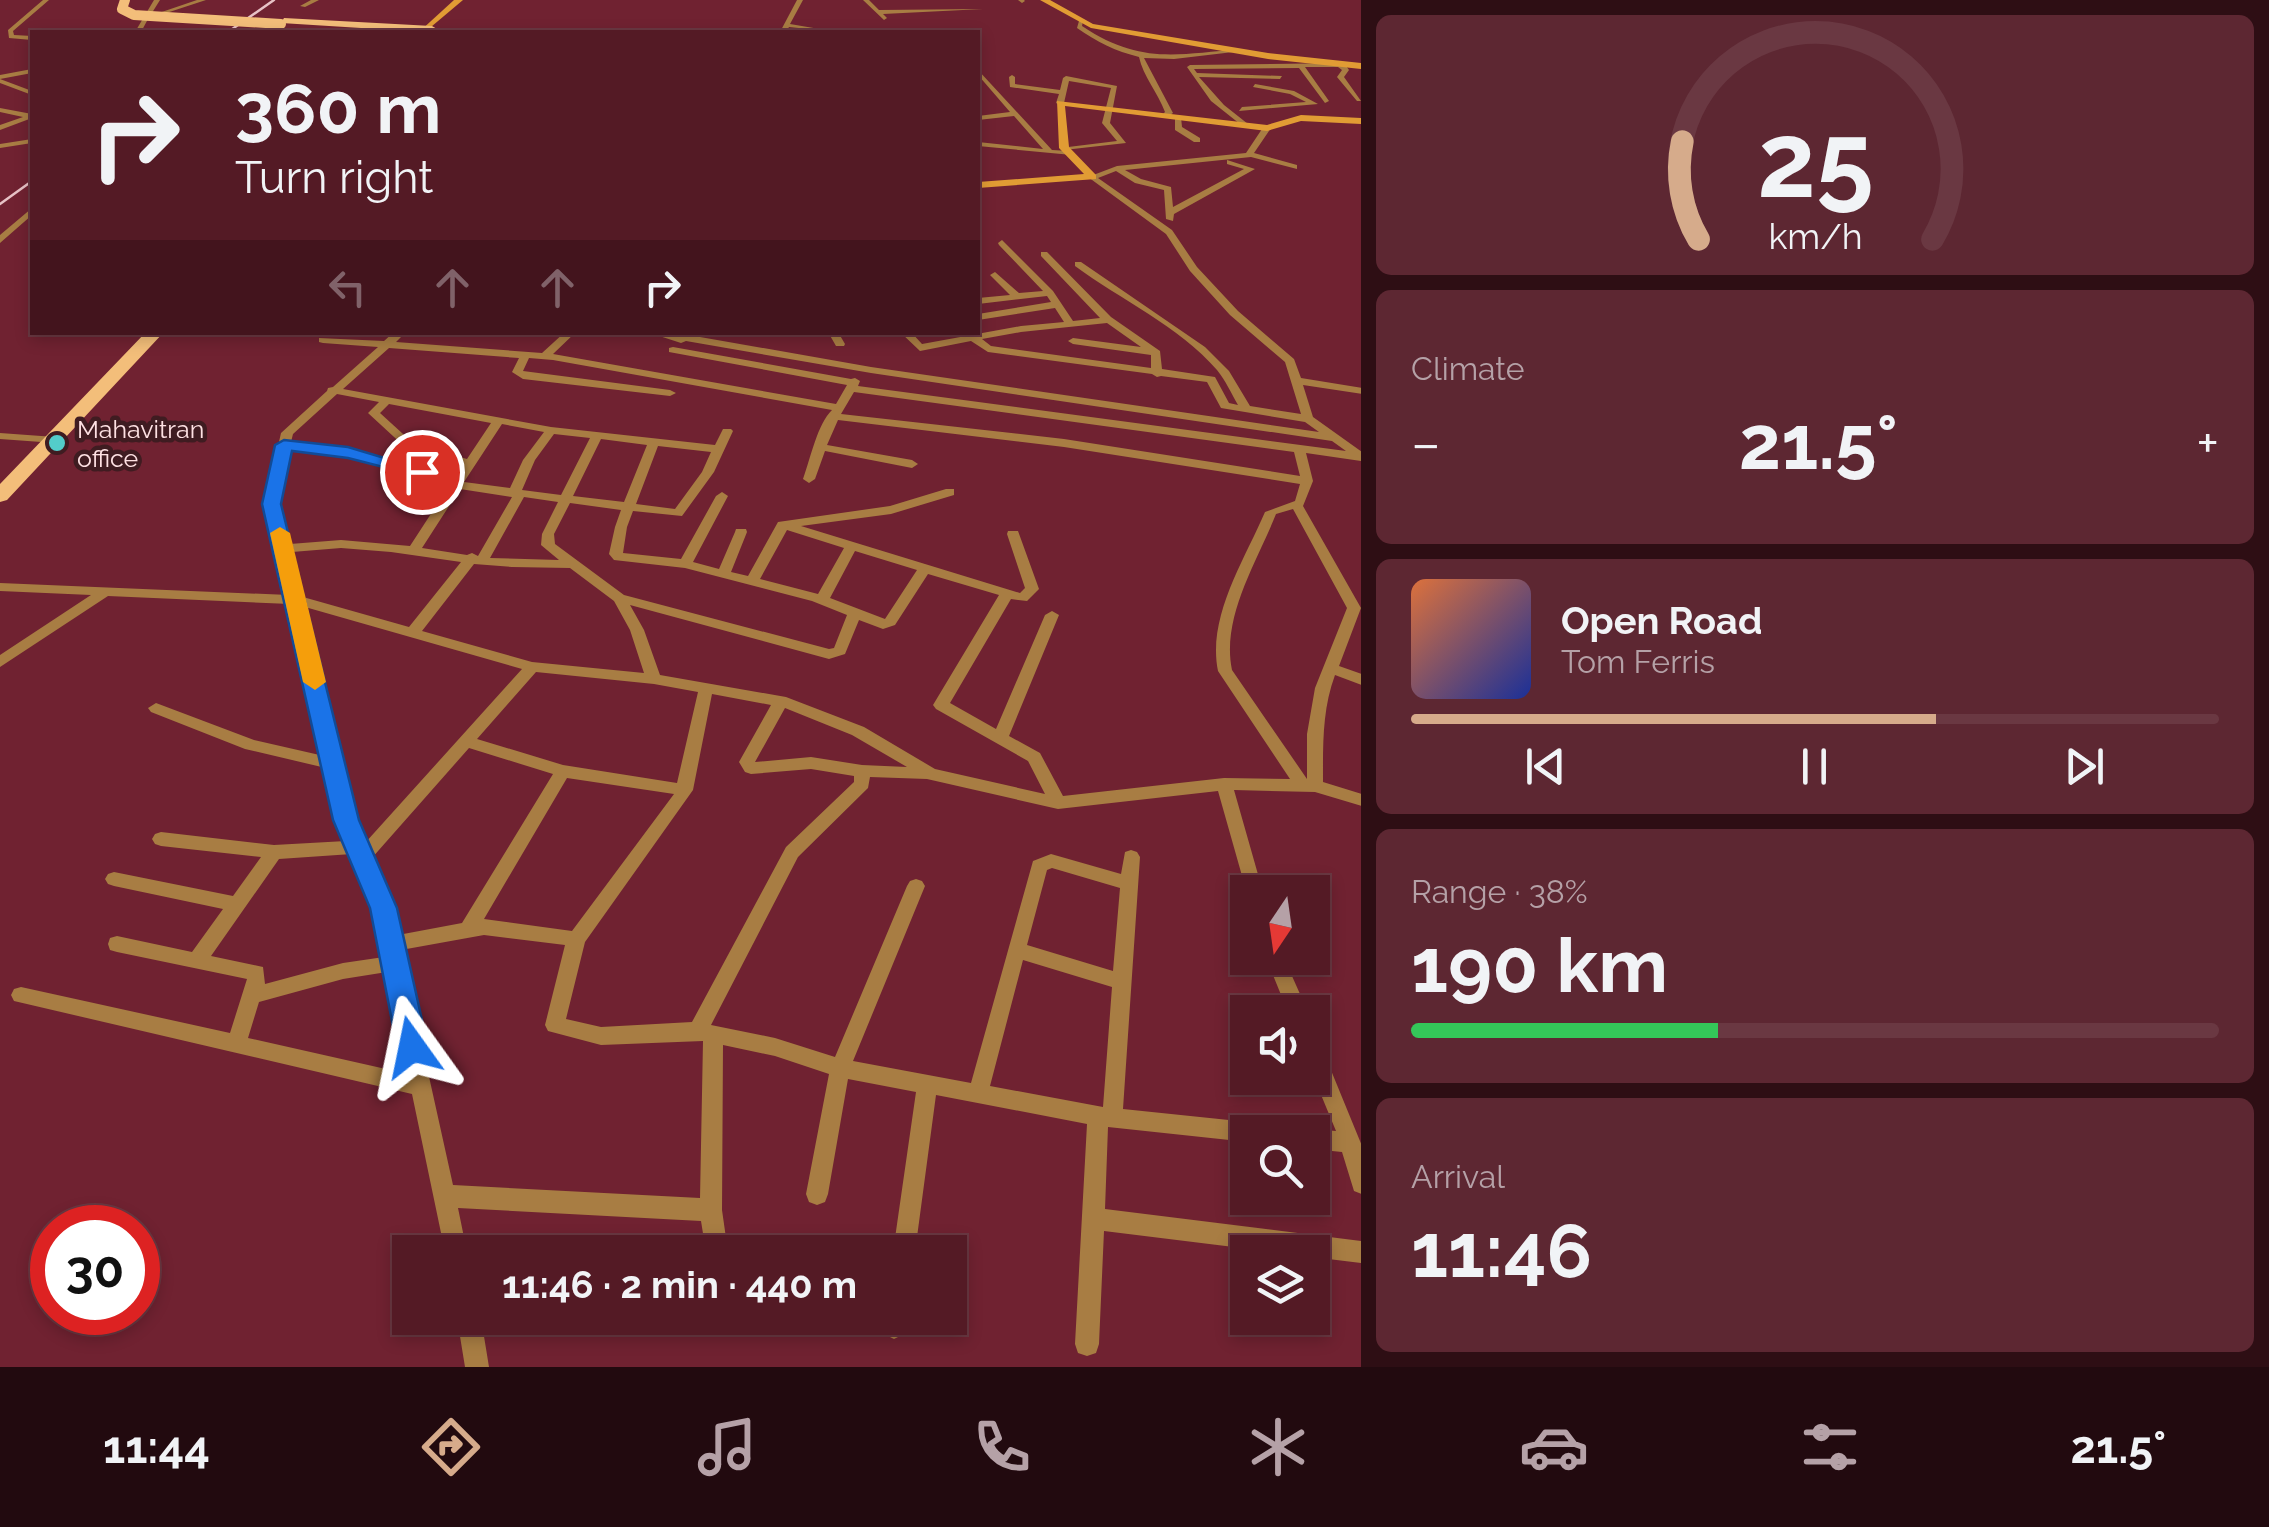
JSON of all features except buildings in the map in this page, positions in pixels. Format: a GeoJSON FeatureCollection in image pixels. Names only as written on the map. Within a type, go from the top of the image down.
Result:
{"type":"FeatureCollection","features":[{"type":"Feature","properties":{"kind":"main road"},"geometry":{"type":"LineString","coordinates":[[126,0],[122,9],[134,15],[282,22]]}},
{"type":"Feature","properties":{"kind":"main road"},"geometry":{"type":"LineString","coordinates":[[133,0],[131,8],[142,13],[410,30]]}},
{"type":"Feature","properties":{"kind":"main road"},"geometry":{"type":"LineString","coordinates":[[427,30],[462,0]]}},
{"type":"Feature","properties":{"kind":"main road"},"geometry":{"type":"LineString","coordinates":[[1044,0],[1081,22],[1239,51],[1361,66]]}},
{"type":"Feature","properties":{"kind":"main road"},"geometry":{"type":"LineString","coordinates":[[1092,178],[1067,151],[1059,98],[1108,109],[1267,128],[1302,118],[1361,121]]}},
{"type":"Feature","properties":{"kind":"main road"},"geometry":{"type":"LineString","coordinates":[[980,185],[1092,178]]}},
{"type":"Feature","properties":{"kind":"main road"},"geometry":{"type":"LineString","coordinates":[[0,496],[132,335]]}},
{"type":"Feature","properties":{"kind":"main road"},"geometry":{"type":"LineString","coordinates":[[0,474],[44,440],[153,335]]}},
{"type":"Feature","properties":{"kind":"street"},"geometry":{"type":"LineString","coordinates":[[0,39],[12,34],[46,0]]}},
{"type":"Feature","properties":{"kind":"street"},"geometry":{"type":"LineString","coordinates":[[139,30],[157,0]]}},
{"type":"Feature","properties":{"kind":"street"},"geometry":{"type":"LineString","coordinates":[[146,19],[202,0]]}},
{"type":"Feature","properties":{"kind":"street"},"geometry":{"type":"LineString","coordinates":[[302,6],[316,0]]}},
{"type":"Feature","properties":{"kind":"street"},"geometry":{"type":"LineString","coordinates":[[785,29],[800,0]]}},
{"type":"Feature","properties":{"kind":"street"},"geometry":{"type":"LineString","coordinates":[[866,0],[881,15],[980,9]]}},
{"type":"Feature","properties":{"kind":"street"},"geometry":{"type":"LineString","coordinates":[[917,0],[926,10]]}},
{"type":"Feature","properties":{"kind":"street"},"geometry":{"type":"LineString","coordinates":[[1081,22],[1079,27],[1106,48],[1141,58],[1239,51]]}},
{"type":"Feature","properties":{"kind":"street"},"geometry":{"type":"LineString","coordinates":[[0,31],[30,38]]}},
{"type":"Feature","properties":{"kind":"street"},"geometry":{"type":"LineString","coordinates":[[1141,58],[1146,74],[1166,103],[1169,113],[1165,116]]}},
{"type":"Feature","properties":{"kind":"street"},"geometry":{"type":"LineString","coordinates":[[0,64],[30,72]]}},
{"type":"Feature","properties":{"kind":"street"},"geometry":{"type":"LineString","coordinates":[[1234,94],[1242,109],[1240,123],[1222,110],[1194,75],[1192,66],[1342,65],[1346,69],[1340,76],[1359,100]]}},
{"type":"Feature","properties":{"kind":"street"},"geometry":{"type":"LineString","coordinates":[[1301,66],[1326,102]]}},
{"type":"Feature","properties":{"kind":"street"},"geometry":{"type":"LineString","coordinates":[[2,82],[30,72]]}},
{"type":"Feature","properties":{"kind":"street"},"geometry":{"type":"LineString","coordinates":[[980,74],[1050,152]]}},
{"type":"Feature","properties":{"kind":"street"},"geometry":{"type":"LineString","coordinates":[[1194,75],[1280,77]]}},
{"type":"Feature","properties":{"kind":"street"},"geometry":{"type":"LineString","coordinates":[[980,143],[1050,152],[1122,144],[1106,123],[1115,87],[1066,78],[1059,98],[1012,86],[1012,77]]}},
{"type":"Feature","properties":{"kind":"street"},"geometry":{"type":"LineString","coordinates":[[2,82],[30,93]]}},
{"type":"Feature","properties":{"kind":"street"},"geometry":{"type":"LineString","coordinates":[[1242,109],[1314,104],[1292,92],[1255,86]]}},
{"type":"Feature","properties":{"kind":"street"},"geometry":{"type":"LineString","coordinates":[[0,110],[30,116]]}},
{"type":"Feature","properties":{"kind":"street"},"geometry":{"type":"LineString","coordinates":[[980,118],[1014,114]]}},
{"type":"Feature","properties":{"kind":"street"},"geometry":{"type":"LineString","coordinates":[[0,128],[30,117]]}},
{"type":"Feature","properties":{"kind":"street"},"geometry":{"type":"LineString","coordinates":[[1178,119],[1178,128],[1197,140]]}},
{"type":"Feature","properties":{"kind":"street"},"geometry":{"type":"LineString","coordinates":[[980,143],[988,141],[988,127]]}},
{"type":"Feature","properties":{"kind":"street"},"geometry":{"type":"LineString","coordinates":[[1250,154],[1267,128]]}},
{"type":"Feature","properties":{"kind":"street"},"geometry":{"type":"LineString","coordinates":[[0,146],[30,141]]}},
{"type":"Feature","properties":{"kind":"street"},"geometry":{"type":"LineString","coordinates":[[1092,178],[1117,168],[1250,154],[1294,167]]}},
{"type":"Feature","properties":{"kind":"street"},"geometry":{"type":"LineString","coordinates":[[1172,212],[1251,168],[1211,158]]}},
{"type":"Feature","properties":{"kind":"street"},"geometry":{"type":"LineString","coordinates":[[1117,168],[1138,181],[1168,189],[1172,212],[1168,232]]}},
{"type":"Feature","properties":{"kind":"street"},"geometry":{"type":"LineString","coordinates":[[1092,178],[1168,232],[1193,269],[1290,362],[1308,419]]}},
{"type":"Feature","properties":{"kind":"street"},"geometry":{"type":"LineString","coordinates":[[0,240],[30,213]]}},
{"type":"Feature","properties":{"kind":"street"},"geometry":{"type":"LineString","coordinates":[[1002,243],[1050,293],[1069,322]]}},
{"type":"Feature","properties":{"kind":"street"},"geometry":{"type":"LineString","coordinates":[[1044,254],[1079,294],[1156,353]]}},
{"type":"Feature","properties":{"kind":"street"},"geometry":{"type":"LineString","coordinates":[[1078,264],[1122,298],[1172,326],[1221,366],[1248,410]]}},
{"type":"Feature","properties":{"kind":"street"},"geometry":{"type":"LineString","coordinates":[[995,275],[1015,294]]}},
{"type":"Feature","properties":{"kind":"street"},"geometry":{"type":"LineString","coordinates":[[983,300],[1050,293]]}},
{"type":"Feature","properties":{"kind":"street"},"geometry":{"type":"LineString","coordinates":[[980,317],[1059,304]]}},
{"type":"Feature","properties":{"kind":"street"},"geometry":{"type":"LineString","coordinates":[[907,335],[918,348],[1069,322],[1109,320]]}},
{"type":"Feature","properties":{"kind":"street"},"geometry":{"type":"LineString","coordinates":[[397,335],[286,434],[272,504],[346,820],[383,908],[452,1235]]}},
{"type":"Feature","properties":{"kind":"street"},"geometry":{"type":"LineString","coordinates":[[544,357],[568,335]]}},
{"type":"Feature","properties":{"kind":"street"},"geometry":{"type":"LineString","coordinates":[[834,335],[840,344]]}},
{"type":"Feature","properties":{"kind":"street"},"geometry":{"type":"LineString","coordinates":[[972,337],[988,349],[1156,374],[1211,378],[1225,406],[1308,419],[1361,458]]}},
{"type":"Feature","properties":{"kind":"street"},"geometry":{"type":"LineString","coordinates":[[322,340],[544,357],[834,412],[1306,480]]}},
{"type":"Feature","properties":{"kind":"street"},"geometry":{"type":"LineString","coordinates":[[649,375],[681,340]]}},
{"type":"Feature","properties":{"kind":"street"},"geometry":{"type":"LineString","coordinates":[[681,340],[1334,438]]}},
{"type":"Feature","properties":{"kind":"street"},"geometry":{"type":"LineString","coordinates":[[681,340],[852,385],[1361,458]]}},
{"type":"Feature","properties":{"kind":"street"},"geometry":{"type":"LineString","coordinates":[[1073,342],[1156,353]]}},
{"type":"Feature","properties":{"kind":"street"},"geometry":{"type":"LineString","coordinates":[[1156,353],[1156,374]]}},
{"type":"Feature","properties":{"kind":"street"},"geometry":{"type":"LineString","coordinates":[[525,355],[517,372],[522,376],[670,393]]}},
{"type":"Feature","properties":{"kind":"street"},"geometry":{"type":"LineString","coordinates":[[809,480],[834,412],[862,368]]}},
{"type":"Feature","properties":{"kind":"street"},"geometry":{"type":"LineString","coordinates":[[1296,381],[1361,392]]}},
{"type":"Feature","properties":{"kind":"street"},"geometry":{"type":"LineString","coordinates":[[332,390],[596,437],[716,449]]}},
{"type":"Feature","properties":{"kind":"street"},"geometry":{"type":"LineString","coordinates":[[996,438],[1009,390]]}},
{"type":"Feature","properties":{"kind":"street"},"geometry":{"type":"LineString","coordinates":[[387,400],[374,412],[408,445],[470,464]]}},
{"type":"Feature","properties":{"kind":"street"},"geometry":{"type":"LineString","coordinates":[[1064,443],[1066,418]]}},
{"type":"Feature","properties":{"kind":"street"},"geometry":{"type":"LineString","coordinates":[[415,548],[498,421]]}},
{"type":"Feature","properties":{"kind":"street"},"geometry":{"type":"LineString","coordinates":[[412,634],[477,559],[517,495],[529,460],[551,430]]}},
{"type":"Feature","properties":{"kind":"street"},"geometry":{"type":"LineString","coordinates":[[284,445],[348,452],[457,483],[517,495],[680,512],[708,472],[727,432]]}},
{"type":"Feature","properties":{"kind":"street"},"geometry":{"type":"LineString","coordinates":[[0,436],[44,440]]}},
{"type":"Feature","properties":{"kind":"street"},"geometry":{"type":"LineString","coordinates":[[596,437],[548,534],[548,545],[618,598],[829,654],[840,651],[855,614]]}},
{"type":"Feature","properties":{"kind":"street"},"geometry":{"type":"LineString","coordinates":[[654,442],[628,508],[617,556],[684,564],[822,600],[879,623],[890,622],[924,569]]}},
{"type":"Feature","properties":{"kind":"street"},"geometry":{"type":"LineString","coordinates":[[821,448],[912,464]]}},
{"type":"Feature","properties":{"kind":"street"},"geometry":{"type":"LineString","coordinates":[[1300,452],[1306,489],[1296,504],[1271,512],[1230,610],[1220,655],[1223,667],[1309,786]]}},
{"type":"Feature","properties":{"kind":"street"},"geometry":{"type":"LineString","coordinates":[[783,524],[890,510],[950,492]]}},
{"type":"Feature","properties":{"kind":"street"},"geometry":{"type":"LineString","coordinates":[[684,564],[722,496]]}},
{"type":"Feature","properties":{"kind":"street"},"geometry":{"type":"LineString","coordinates":[[1296,504],[1353,602],[1354,614],[1331,668],[1315,734],[1309,786]]}},
{"type":"Feature","properties":{"kind":"street"},"geometry":{"type":"LineString","coordinates":[[783,524],[1022,598],[1032,589],[1013,534]]}},
{"type":"Feature","properties":{"kind":"street"},"geometry":{"type":"LineString","coordinates":[[752,582],[783,524]]}},
{"type":"Feature","properties":{"kind":"street"},"geometry":{"type":"LineString","coordinates":[[723,574],[741,532]]}},
{"type":"Feature","properties":{"kind":"street"},"geometry":{"type":"LineString","coordinates":[[285,550],[336,543],[415,548],[477,559],[571,564]]}},
{"type":"Feature","properties":{"kind":"street"},"geometry":{"type":"LineString","coordinates":[[822,600],[850,546]]}},
{"type":"Feature","properties":{"kind":"street"},"geometry":{"type":"LineString","coordinates":[[0,587],[296,600],[532,667],[654,679],[781,701],[858,731],[931,774]]}},
{"type":"Feature","properties":{"kind":"street"},"geometry":{"type":"LineString","coordinates":[[0,662],[102,594]]}},
{"type":"Feature","properties":{"kind":"street"},"geometry":{"type":"LineString","coordinates":[[1006,594],[941,705],[1039,762],[1058,803]]}},
{"type":"Feature","properties":{"kind":"street"},"geometry":{"type":"LineString","coordinates":[[618,598],[637,630],[654,679]]}},
{"type":"Feature","properties":{"kind":"street"},"geometry":{"type":"LineString","coordinates":[[1000,739],[1052,614]]}},
{"type":"Feature","properties":{"kind":"street"},"geometry":{"type":"LineString","coordinates":[[161,839],[274,852],[360,852],[469,742],[532,667]]}},
{"type":"Feature","properties":{"kind":"street"},"geometry":{"type":"LineString","coordinates":[[1331,668],[1361,680]]}},
{"type":"Feature","properties":{"kind":"street"},"geometry":{"type":"LineString","coordinates":[[706,688],[685,790],[576,938],[555,1024],[601,1036],[706,1033],[775,1047],[840,1068],[1105,1118],[1230,1130]]}},
{"type":"Feature","properties":{"kind":"street"},"geometry":{"type":"LineString","coordinates":[[781,701],[748,762],[751,768],[815,763],[862,771],[931,774],[1058,803],[1224,784],[1309,786],[1361,800]]}},
{"type":"Feature","properties":{"kind":"street"},"geometry":{"type":"LineString","coordinates":[[156,708],[251,745],[334,764]]}},
{"type":"Feature","properties":{"kind":"street"},"geometry":{"type":"LineString","coordinates":[[469,742],[564,771],[685,790]]}},
{"type":"Feature","properties":{"kind":"street"},"geometry":{"type":"LineString","coordinates":[[470,928],[564,771]]}},
{"type":"Feature","properties":{"kind":"street"},"geometry":{"type":"LineString","coordinates":[[715,1235],[711,1210],[706,1033],[792,852],[862,784],[862,771]]}},
{"type":"Feature","properties":{"kind":"street"},"geometry":{"type":"LineString","coordinates":[[1224,784],[1249,875]]}},
{"type":"Feature","properties":{"kind":"street"},"geometry":{"type":"LineString","coordinates":[[197,960],[274,852]]}},
{"type":"Feature","properties":{"kind":"street"},"geometry":{"type":"LineString","coordinates":[[1087,1344],[1093,1219],[1122,982],[1132,857]]}},
{"type":"Feature","properties":{"kind":"street"},"geometry":{"type":"LineString","coordinates":[[978,1094],[1042,863],[1051,861],[1129,884]]}},
{"type":"Feature","properties":{"kind":"street"},"geometry":{"type":"LineString","coordinates":[[114,879],[237,904]]}},
{"type":"Feature","properties":{"kind":"street"},"geometry":{"type":"LineString","coordinates":[[818,1194],[840,1068],[916,886]]}},
{"type":"Feature","properties":{"kind":"street"},"geometry":{"type":"LineString","coordinates":[[252,996],[343,971],[470,928],[576,938]]}},
{"type":"Feature","properties":{"kind":"street"},"geometry":{"type":"LineString","coordinates":[[117,944],[256,973],[236,1044]]}},
{"type":"Feature","properties":{"kind":"street"},"geometry":{"type":"LineString","coordinates":[[1017,950],[1122,982]]}},
{"type":"Feature","properties":{"kind":"street"},"geometry":{"type":"LineString","coordinates":[[21,995],[420,1086]]}},
{"type":"Feature","properties":{"kind":"street"},"geometry":{"type":"LineString","coordinates":[[906,1235],[927,1084]]}},
{"type":"Feature","properties":{"kind":"street"},"geometry":{"type":"LineString","coordinates":[[1330,1092],[1361,1180]]}},
{"type":"Feature","properties":{"kind":"street"},"geometry":{"type":"LineString","coordinates":[[1330,1141],[1350,1143]]}},
{"type":"Feature","properties":{"kind":"street"},"geometry":{"type":"LineString","coordinates":[[444,1196],[711,1210]]}},
{"type":"Feature","properties":{"kind":"street"},"geometry":{"type":"LineString","coordinates":[[1093,1219],[1361,1252]]}},
{"type":"Feature","properties":{"kind":"street"},"geometry":{"type":"LineString","coordinates":[[472,1335],[477,1367]]}},
{"type":"Feature","properties":{"kind":"railway"},"geometry":{"type":"LineString","coordinates":[[231,30],[274,0]]}},
{"type":"Feature","properties":{"kind":"railway"},"geometry":{"type":"LineString","coordinates":[[0,204],[30,182]]}},
{"type":"Feature","properties":{"kind":"slow traffic"},"geometry":{"type":"LineString","coordinates":[[280,533],[315,682]]}},
{"type":"Feature","properties":{"kind":"place","name":"Mahavitran office"},"geometry":{"type":"Point","coordinates":[57,443]}},
{"type":"Feature","properties":{"kind":"route"},"geometry":{"type":"LineString","coordinates":[[412,1047],[383,908],[346,820],[272,504],[284,445],[348,452],[422,472]]}}]}
